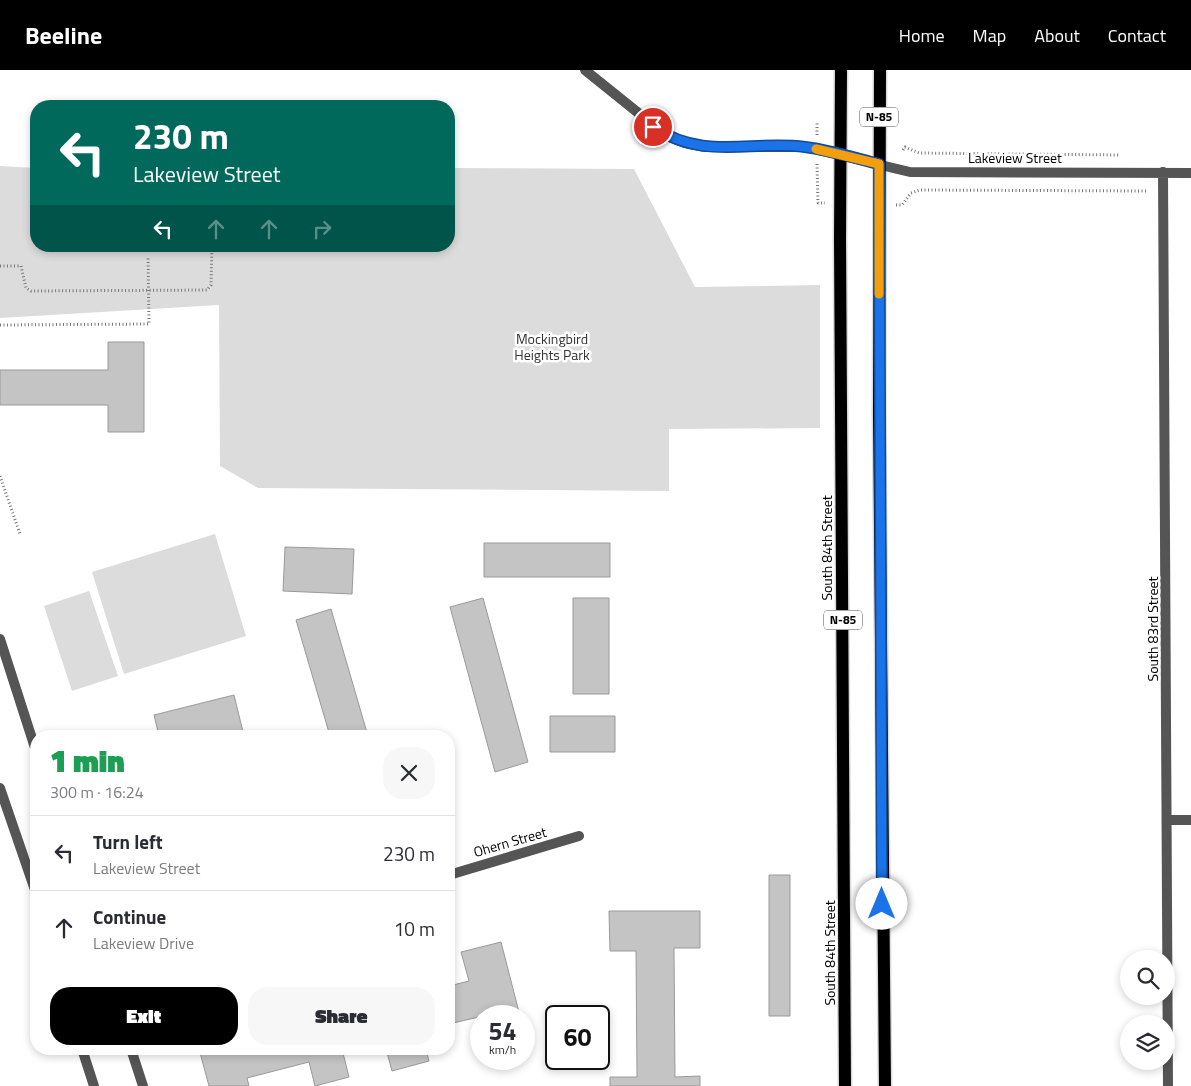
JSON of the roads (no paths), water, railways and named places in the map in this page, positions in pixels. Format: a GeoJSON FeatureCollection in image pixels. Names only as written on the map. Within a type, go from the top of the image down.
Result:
{"type":"FeatureCollection","features":[{"type":"Feature","properties":{"kind":"main road","name":"South 84th Street"},"geometry":{"type":"LineString","coordinates":[[841,70],[840,239],[845,1086]]}},
{"type":"Feature","properties":{"kind":"main road","name":"N-85"},"geometry":{"type":"LineString","coordinates":[[880,70],[884,1086]]}},
{"type":"Feature","properties":{"kind":"street","name":"Lakeview Street"},"geometry":{"type":"LineString","coordinates":[[591,72],[653,127],[685,144],[705,147],[805,147],[910,172],[1191,173]]}},
{"type":"Feature","properties":{"kind":"street","name":"South 83rd Street"},"geometry":{"type":"LineString","coordinates":[[1163,172],[1168,1086]]}},
{"type":"Feature","properties":{"kind":"street"},"geometry":{"type":"LineString","coordinates":[[0,639],[3,655],[30,734]]}},
{"type":"Feature","properties":{"kind":"street"},"geometry":{"type":"LineString","coordinates":[[0,788],[30,876]]}},
{"type":"Feature","properties":{"kind":"street"},"geometry":{"type":"LineString","coordinates":[[1168,820],[1191,820]]}},
{"type":"Feature","properties":{"kind":"street","name":"Ohern Street"},"geometry":{"type":"LineString","coordinates":[[455,873],[579,836]]}},
{"type":"Feature","properties":{"kind":"street"},"geometry":{"type":"LineString","coordinates":[[84,1055],[94,1086]]}},
{"type":"Feature","properties":{"kind":"street"},"geometry":{"type":"LineString","coordinates":[[133,1055],[143,1086]]}},
{"type":"Feature","properties":{"kind":"park label","name":"Mockingbird Heights Park"},"geometry":{"type":"Point","coordinates":[552,348]}}]}
